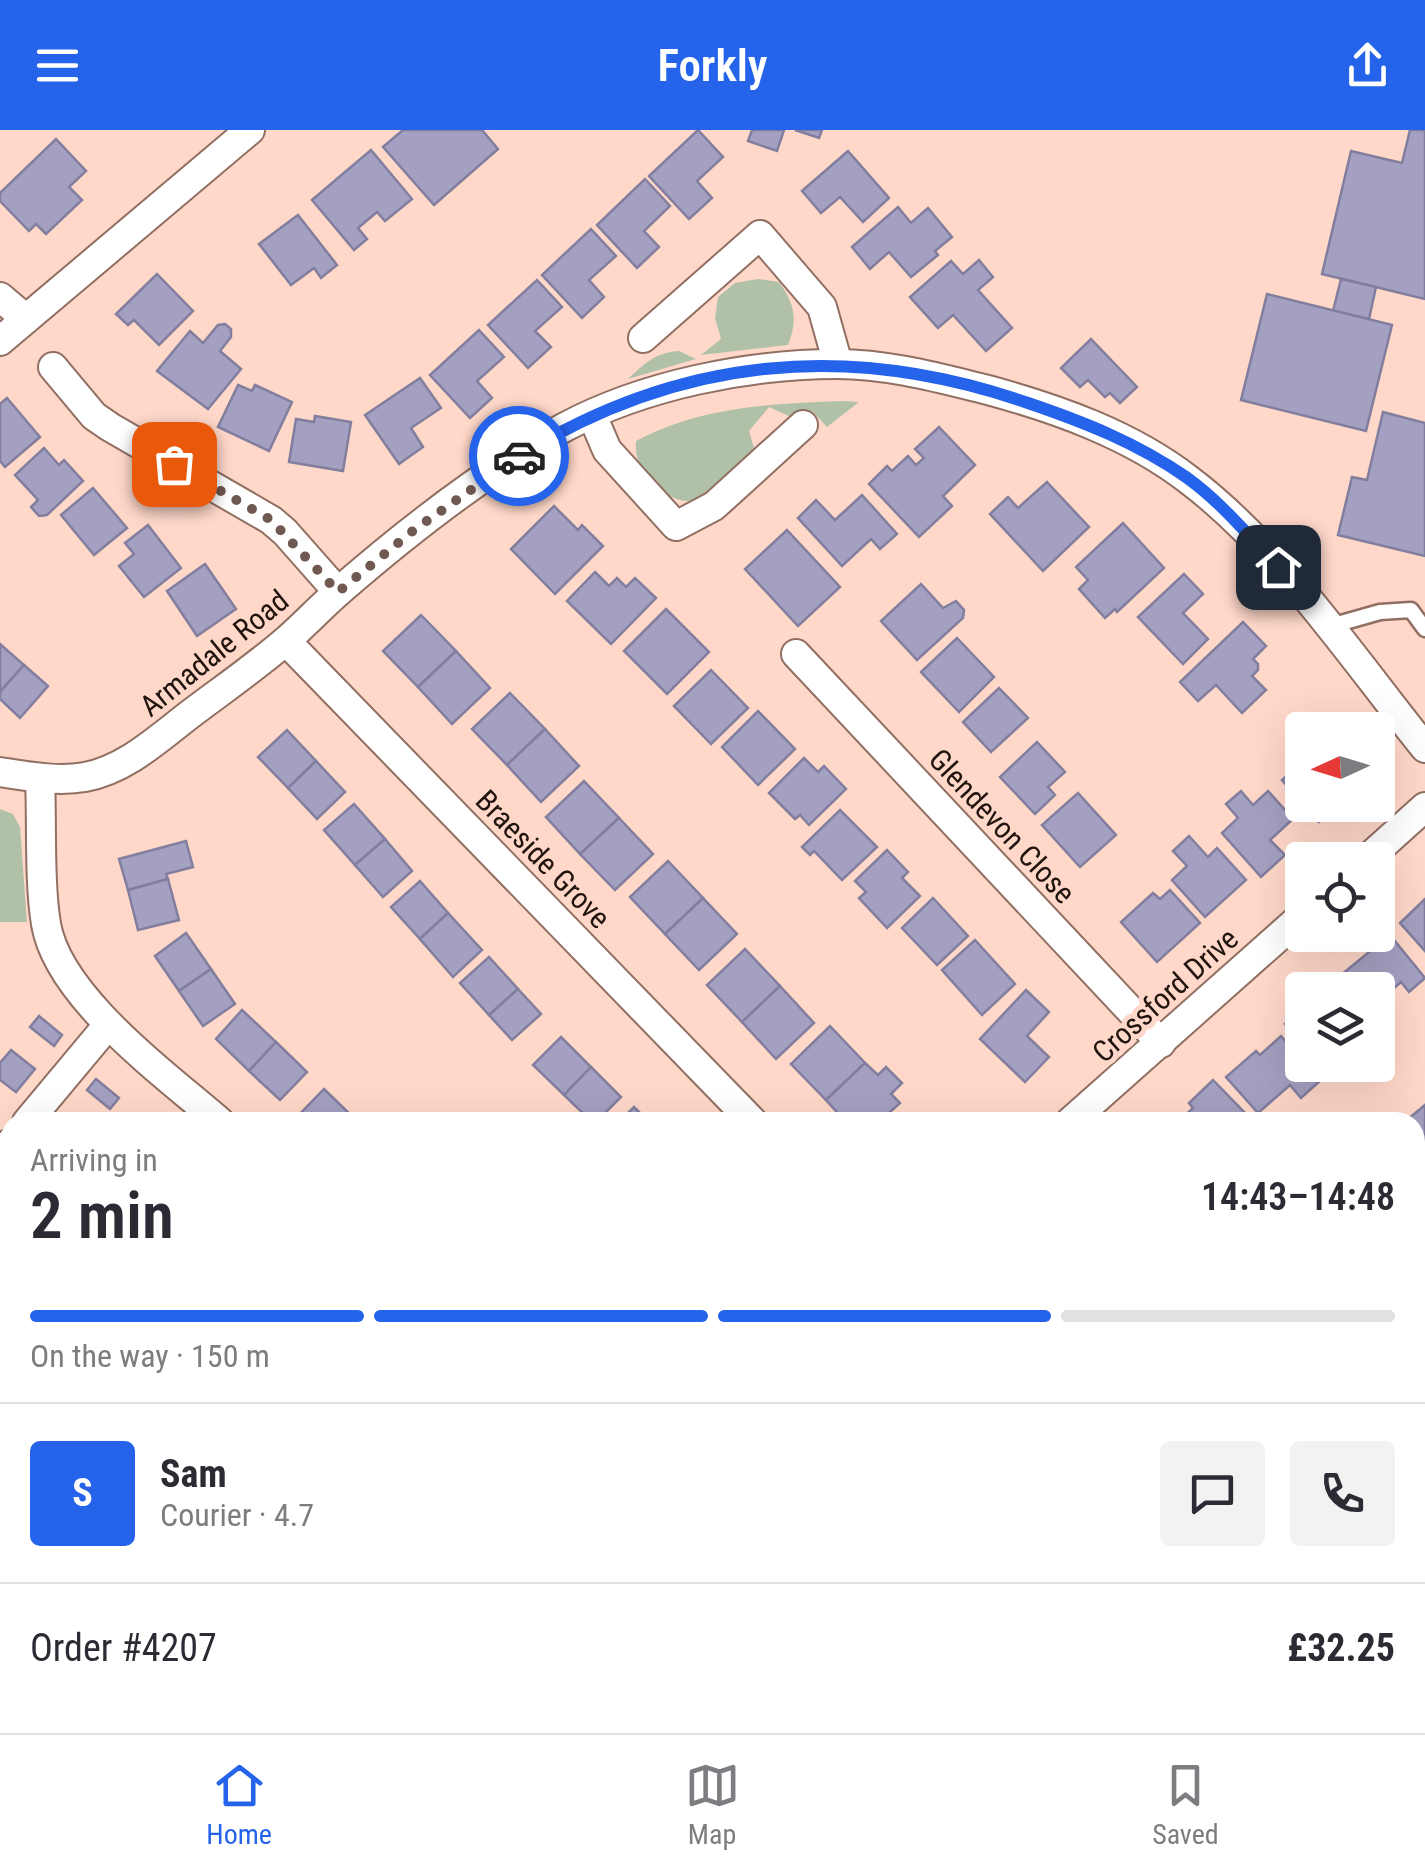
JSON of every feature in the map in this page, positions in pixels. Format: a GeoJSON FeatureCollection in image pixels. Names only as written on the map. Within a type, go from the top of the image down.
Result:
{"type":"FeatureCollection","features":[{"type":"Feature","properties":{"kind":"street"},"geometry":{"type":"LineString","coordinates":[[0,341],[250,130]]}},
{"type":"Feature","properties":{"kind":"street"},"geometry":{"type":"LineString","coordinates":[[643,338],[760,234],[822,307],[838,364]]}},
{"type":"Feature","properties":{"kind":"street"},"geometry":{"type":"LineString","coordinates":[[0,297],[26,320]]}},
{"type":"Feature","properties":{"kind":"street","name":"Armadale Road"},"geometry":{"type":"LineString","coordinates":[[0,772],[40,778],[84,777],[121,765],[286,641],[414,530],[500,468],[592,415],[698,379],[838,364],[937,377],[1080,420],[1131,443],[1188,478],[1235,520],[1328,626],[1425,748]]}},
{"type":"Feature","properties":{"kind":"street"},"geometry":{"type":"LineString","coordinates":[[54,367],[94,416],[271,520],[338,592]]}},
{"type":"Feature","properties":{"kind":"street"},"geometry":{"type":"LineString","coordinates":[[592,415],[607,450],[676,526],[714,506],[803,425]]}},
{"type":"Feature","properties":{"kind":"street","name":"Braeside Grove"},"geometry":{"type":"LineString","coordinates":[[286,641],[743,1112]]}},
{"type":"Feature","properties":{"kind":"street","name":"Glendevon Close"},"geometry":{"type":"LineString","coordinates":[[796,654],[1161,1043]]}},
{"type":"Feature","properties":{"kind":"street"},"geometry":{"type":"LineString","coordinates":[[40,778],[46,926],[61,965],[108,1025],[208,1112]]}},
{"type":"Feature","properties":{"kind":"street"},"geometry":{"type":"LineString","coordinates":[[1386,842],[1425,807]]}},
{"type":"Feature","properties":{"kind":"street","name":"Crossford Drive"},"geometry":{"type":"LineString","coordinates":[[1082,1112],[1285,931]]}},
{"type":"Feature","properties":{"kind":"street"},"geometry":{"type":"LineString","coordinates":[[35,1112],[108,1025]]}},
{"type":"Feature","properties":{"kind":"lane"},"geometry":{"type":"LineString","coordinates":[[1328,626],[1380,612],[1410,610],[1425,629]]}},
{"type":"Feature","properties":{"kind":"green space"},"geometry":{"type":"Polygon","coordinates":[[[758,279],[779,282],[789,298],[794,320],[788,345],[701,355],[721,339],[715,318],[718,297],[735,283],[758,279]]]}},
{"type":"Feature","properties":{"kind":"green space"},"geometry":{"type":"Polygon","coordinates":[[[679,351],[696,359],[628,379],[657,356],[679,351]]]}},
{"type":"Feature","properties":{"kind":"green space"},"geometry":{"type":"Polygon","coordinates":[[[843,401],[859,402],[827,427],[812,411],[791,417],[769,407],[749,431],[755,451],[720,486],[696,500],[668,495],[648,478],[638,459],[636,441],[686,420],[737,409],[843,401]]]}},
{"type":"Feature","properties":{"kind":"green space"},"geometry":{"type":"Polygon","coordinates":[[[0,809],[13,814],[20,827],[27,922],[0,922],[0,809]]]}},
{"type":"Feature","properties":{"kind":"building"},"geometry":{"type":"Polygon","coordinates":[[[403,130],[482,130],[498,149],[434,205],[383,147],[403,130]]]}},
{"type":"Feature","properties":{"kind":"building"},"geometry":{"type":"Polygon","coordinates":[[[698,130],[723,157],[697,181],[712,198],[689,219],[649,176],[698,130]]]}},
{"type":"Feature","properties":{"kind":"building"},"geometry":{"type":"Polygon","coordinates":[[[752,130],[784,130],[777,151],[748,141],[752,130]]]}},
{"type":"Feature","properties":{"kind":"building"},"geometry":{"type":"Polygon","coordinates":[[[795,130],[822,130],[819,138],[795,130]]]}},
{"type":"Feature","properties":{"kind":"building"},"geometry":{"type":"Polygon","coordinates":[[[1410,130],[1425,130],[1425,299],[1322,274],[1351,151],[1402,163],[1410,130]]]}},
{"type":"Feature","properties":{"kind":"building"},"geometry":{"type":"Polygon","coordinates":[[[56,139],[86,171],[69,187],[82,200],[46,234],[36,224],[29,231],[0,201],[0,193],[56,139]]]}},
{"type":"Feature","properties":{"kind":"building"},"geometry":{"type":"Polygon","coordinates":[[[371,150],[412,199],[385,221],[377,212],[358,228],[367,239],[354,250],[312,200],[371,150]]]}},
{"type":"Feature","properties":{"kind":"building"},"geometry":{"type":"Polygon","coordinates":[[[848,151],[889,198],[863,222],[840,197],[821,213],[802,191],[848,151]]]}},
{"type":"Feature","properties":{"kind":"building"},"geometry":{"type":"Polygon","coordinates":[[[645,179],[670,206],[644,231],[659,247],[637,268],[597,225],[645,179]]]}},
{"type":"Feature","properties":{"kind":"building"},"geometry":{"type":"Polygon","coordinates":[[[898,207],[911,223],[928,208],[952,237],[935,251],[938,255],[911,277],[889,252],[870,269],[852,247],[898,207]]]}},
{"type":"Feature","properties":{"kind":"building"},"geometry":{"type":"Polygon","coordinates":[[[298,215],[337,265],[321,278],[314,268],[291,285],[259,244],[298,215]]]}},
{"type":"Feature","properties":{"kind":"building"},"geometry":{"type":"Polygon","coordinates":[[[591,229],[616,256],[589,280],[604,297],[582,318],[542,275],[591,229]]]}},
{"type":"Feature","properties":{"kind":"building"},"geometry":{"type":"Polygon","coordinates":[[[979,260],[993,277],[978,290],[1012,328],[986,351],[953,315],[938,328],[910,297],[951,261],[963,274],[979,260]]]}},
{"type":"Feature","properties":{"kind":"building"},"geometry":{"type":"Polygon","coordinates":[[[157,274],[193,311],[159,345],[134,320],[128,325],[116,314],[157,274]]]}},
{"type":"Feature","properties":{"kind":"building"},"geometry":{"type":"Polygon","coordinates":[[[1341,279],[1376,287],[1369,319],[1333,311],[1341,279]]]}},
{"type":"Feature","properties":{"kind":"building"},"geometry":{"type":"Polygon","coordinates":[[[537,280],[562,307],[535,331],[551,347],[528,368],[488,325],[537,280]]]}},
{"type":"Feature","properties":{"kind":"building"},"geometry":{"type":"Polygon","coordinates":[[[1267,294],[1392,325],[1366,431],[1241,400],[1267,294]]]}},
{"type":"Feature","properties":{"kind":"building"},"geometry":{"type":"Polygon","coordinates":[[[225,324],[231,329],[231,337],[220,351],[241,369],[208,409],[157,371],[190,331],[203,343],[218,325],[225,324]]]}},
{"type":"Feature","properties":{"kind":"building"},"geometry":{"type":"Polygon","coordinates":[[[479,330],[504,357],[477,381],[492,398],[470,418],[430,375],[479,330]]]}},
{"type":"Feature","properties":{"kind":"building"},"geometry":{"type":"Polygon","coordinates":[[[1091,339],[1137,387],[1120,403],[1110,393],[1105,397],[1088,380],[1080,387],[1061,368],[1091,339]]]}},
{"type":"Feature","properties":{"kind":"building"},"geometry":{"type":"Polygon","coordinates":[[[420,378],[441,408],[411,428],[423,447],[399,464],[365,415],[420,378]]]}},
{"type":"Feature","properties":{"kind":"building"},"geometry":{"type":"Polygon","coordinates":[[[238,385],[252,391],[255,385],[292,402],[269,451],[218,427],[238,385]]]}},
{"type":"Feature","properties":{"kind":"building"},"geometry":{"type":"Polygon","coordinates":[[[7,398],[40,437],[5,467],[0,461],[0,404],[7,398]]]}},
{"type":"Feature","properties":{"kind":"building"},"geometry":{"type":"Polygon","coordinates":[[[1383,412],[1425,423],[1425,556],[1338,535],[1352,477],[1367,480],[1383,412]]]}},
{"type":"Feature","properties":{"kind":"building"},"geometry":{"type":"Polygon","coordinates":[[[315,416],[351,422],[343,471],[289,462],[296,419],[314,422],[315,416]]]}},
{"type":"Feature","properties":{"kind":"building"},"geometry":{"type":"Polygon","coordinates":[[[939,427],[975,465],[943,496],[952,506],[919,537],[869,484],[887,466],[892,471],[908,456],[916,465],[924,458],[915,449],[939,427]]]}},
{"type":"Feature","properties":{"kind":"building"},"geometry":{"type":"Polygon","coordinates":[[[44,448],[59,465],[64,460],[83,481],[47,515],[39,516],[31,507],[38,500],[15,475],[44,448]]]}},
{"type":"Feature","properties":{"kind":"building"},"geometry":{"type":"Polygon","coordinates":[[[1047,482],[1089,527],[1043,571],[990,514],[1008,497],[1018,508],[1047,482]]]}},
{"type":"Feature","properties":{"kind":"building"},"geometry":{"type":"Polygon","coordinates":[[[93,488],[127,528],[94,555],[61,515],[93,488]]]}},
{"type":"Feature","properties":{"kind":"building"},"geometry":{"type":"Polygon","coordinates":[[[862,495],[897,534],[880,549],[871,539],[842,566],[798,518],[816,500],[835,520],[862,495]]]}},
{"type":"Feature","properties":{"kind":"building"},"geometry":{"type":"Polygon","coordinates":[[[554,506],[578,530],[582,525],[603,546],[555,594],[511,549],[554,506]]]}},
{"type":"Feature","properties":{"kind":"building"},"geometry":{"type":"Polygon","coordinates":[[[1123,523],[1164,568],[1117,612],[1115,609],[1105,618],[1079,589],[1088,580],[1076,567],[1123,523]]]}},
{"type":"Feature","properties":{"kind":"building"},"geometry":{"type":"Polygon","coordinates":[[[148,525],[181,568],[144,597],[119,566],[134,554],[125,543],[148,525]]]}},
{"type":"Feature","properties":{"kind":"building"},"geometry":{"type":"Polygon","coordinates":[[[787,530],[840,587],[798,626],[745,569],[787,530]]]}},
{"type":"Feature","properties":{"kind":"building"},"geometry":{"type":"Polygon","coordinates":[[[205,564],[236,609],[197,636],[167,591],[205,564]]]}},
{"type":"Feature","properties":{"kind":"building"},"geometry":{"type":"Polygon","coordinates":[[[595,572],[609,586],[617,578],[626,587],[635,578],[656,598],[611,644],[567,601],[595,572]]]}},
{"type":"Feature","properties":{"kind":"building"},"geometry":{"type":"Polygon","coordinates":[[[1184,574],[1203,594],[1183,613],[1208,639],[1183,664],[1138,617],[1184,574]]]}},
{"type":"Feature","properties":{"kind":"building"},"geometry":{"type":"Polygon","coordinates":[[[921,584],[943,608],[956,601],[964,610],[963,618],[917,660],[881,621],[921,584]]]}},
{"type":"Feature","properties":{"kind":"building"},"geometry":{"type":"Polygon","coordinates":[[[666,609],[709,652],[667,694],[624,651],[666,609]]]}},
{"type":"Feature","properties":{"kind":"building"},"geometry":{"type":"Polygon","coordinates":[[[421,615],[456,651],[418,687],[383,651],[421,615]]]}},
{"type":"Feature","properties":{"kind":"building"},"geometry":{"type":"Polygon","coordinates":[[[1243,622],[1266,646],[1253,659],[1258,670],[1252,676],[1266,690],[1242,713],[1216,685],[1198,701],[1180,682],[1243,622]]]}},
{"type":"Feature","properties":{"kind":"building"},"geometry":{"type":"Polygon","coordinates":[[[957,638],[994,677],[959,712],[921,672],[957,638]]]}},
{"type":"Feature","properties":{"kind":"building"},"geometry":{"type":"Polygon","coordinates":[[[0,644],[24,665],[0,692],[0,644]]]}},
{"type":"Feature","properties":{"kind":"building"},"geometry":{"type":"Polygon","coordinates":[[[456,651],[490,688],[452,724],[418,687],[456,651]]]}},
{"type":"Feature","properties":{"kind":"building"},"geometry":{"type":"Polygon","coordinates":[[[24,665],[48,686],[20,718],[0,699],[0,692],[24,665]]]}},
{"type":"Feature","properties":{"kind":"building"},"geometry":{"type":"Polygon","coordinates":[[[711,670],[748,708],[711,744],[674,706],[711,670]]]}},
{"type":"Feature","properties":{"kind":"building"},"geometry":{"type":"Polygon","coordinates":[[[999,688],[1028,718],[991,752],[963,722],[999,688]]]}},
{"type":"Feature","properties":{"kind":"building"},"geometry":{"type":"Polygon","coordinates":[[[510,693],[545,729],[507,765],[472,729],[510,693]]]}},
{"type":"Feature","properties":{"kind":"building"},"geometry":{"type":"Polygon","coordinates":[[[758,711],[795,749],[758,785],[722,747],[758,711]]]}},
{"type":"Feature","properties":{"kind":"building"},"geometry":{"type":"Polygon","coordinates":[[[545,729],[579,766],[541,802],[507,765],[545,729]]]}},
{"type":"Feature","properties":{"kind":"building"},"geometry":{"type":"Polygon","coordinates":[[[287,730],[316,761],[288,788],[258,757],[287,730]]]}},
{"type":"Feature","properties":{"kind":"building"},"geometry":{"type":"Polygon","coordinates":[[[1037,742],[1065,772],[1048,787],[1055,795],[1035,814],[1000,777],[1037,742]]]}},
{"type":"Feature","properties":{"kind":"building"},"geometry":{"type":"Polygon","coordinates":[[[804,758],[818,772],[824,766],[846,789],[809,825],[800,815],[795,819],[769,793],[804,758]]]}},
{"type":"Feature","properties":{"kind":"building"},"geometry":{"type":"Polygon","coordinates":[[[316,761],[345,792],[317,819],[288,788],[316,761]]]}},
{"type":"Feature","properties":{"kind":"building"},"geometry":{"type":"Polygon","coordinates":[[[584,781],[619,818],[580,854],[546,817],[584,781]]]}},
{"type":"Feature","properties":{"kind":"building"},"geometry":{"type":"Polygon","coordinates":[[[1241,791],[1253,805],[1268,791],[1285,810],[1285,822],[1290,822],[1270,840],[1285,855],[1261,877],[1222,833],[1238,818],[1226,804],[1241,791]]]}},
{"type":"Feature","properties":{"kind":"building"},"geometry":{"type":"Polygon","coordinates":[[[1078,793],[1116,835],[1080,867],[1042,825],[1078,793]]]}},
{"type":"Feature","properties":{"kind":"building"},"geometry":{"type":"Polygon","coordinates":[[[354,804],[385,839],[355,865],[324,830],[354,804]]]}},
{"type":"Feature","properties":{"kind":"building"},"geometry":{"type":"Polygon","coordinates":[[[840,810],[877,847],[842,880],[814,851],[810,855],[802,847],[840,810]]]}},
{"type":"Feature","properties":{"kind":"building"},"geometry":{"type":"Polygon","coordinates":[[[619,818],[653,854],[615,890],[580,854],[619,818]]]}},
{"type":"Feature","properties":{"kind":"building"},"geometry":{"type":"Polygon","coordinates":[[[1189,836],[1208,857],[1217,848],[1246,880],[1205,917],[1172,880],[1187,866],[1173,851],[1189,836]]]}},
{"type":"Feature","properties":{"kind":"building"},"geometry":{"type":"Polygon","coordinates":[[[385,839],[412,871],[383,897],[355,865],[385,839]]]}},
{"type":"Feature","properties":{"kind":"building"},"geometry":{"type":"Polygon","coordinates":[[[186,841],[193,867],[128,890],[119,859],[186,841]]]}},
{"type":"Feature","properties":{"kind":"building"},"geometry":{"type":"Polygon","coordinates":[[[887,850],[908,872],[902,878],[920,896],[887,928],[859,898],[866,892],[855,881],[887,850]]]}},
{"type":"Feature","properties":{"kind":"building"},"geometry":{"type":"Polygon","coordinates":[[[668,861],[703,898],[665,934],[630,897],[668,861]]]}},
{"type":"Feature","properties":{"kind":"building"},"geometry":{"type":"Polygon","coordinates":[[[168,879],[179,920],[138,930],[128,890],[168,879]]]}},
{"type":"Feature","properties":{"kind":"building"},"geometry":{"type":"Polygon","coordinates":[[[420,881],[448,913],[420,939],[391,907],[420,881]]]}},
{"type":"Feature","properties":{"kind":"building"},"geometry":{"type":"Polygon","coordinates":[[[1170,890],[1200,923],[1157,962],[1121,922],[1153,893],[1160,899],[1170,890]]]}},
{"type":"Feature","properties":{"kind":"building"},"geometry":{"type":"Polygon","coordinates":[[[703,898],[737,934],[699,970],[665,934],[703,898]]]}},
{"type":"Feature","properties":{"kind":"building"},"geometry":{"type":"Polygon","coordinates":[[[933,898],[968,936],[937,965],[902,928],[933,898]]]}},
{"type":"Feature","properties":{"kind":"building"},"geometry":{"type":"Polygon","coordinates":[[[1425,899],[1425,951],[1400,923],[1425,899]]]}},
{"type":"Feature","properties":{"kind":"building"},"geometry":{"type":"Polygon","coordinates":[[[448,913],[482,950],[453,977],[420,939],[448,913]]]}},
{"type":"Feature","properties":{"kind":"building"},"geometry":{"type":"Polygon","coordinates":[[[186,933],[211,969],[179,991],[155,956],[186,933]]]}},
{"type":"Feature","properties":{"kind":"building"},"geometry":{"type":"Polygon","coordinates":[[[975,940],[1015,984],[982,1015],[942,970],[975,940]]]}},
{"type":"Feature","properties":{"kind":"building"},"geometry":{"type":"Polygon","coordinates":[[[1395,941],[1425,978],[1409,992],[1401,982],[1395,987],[1395,972],[1345,972],[1369,952],[1395,952],[1395,941]]]}},
{"type":"Feature","properties":{"kind":"building"},"geometry":{"type":"Polygon","coordinates":[[[745,949],[780,986],[742,1022],[707,985],[745,949]]]}},
{"type":"Feature","properties":{"kind":"building"},"geometry":{"type":"Polygon","coordinates":[[[489,957],[518,989],[489,1015],[460,983],[489,957]]]}},
{"type":"Feature","properties":{"kind":"building"},"geometry":{"type":"Polygon","coordinates":[[[211,969],[235,1004],[203,1026],[179,991],[211,969]]]}},
{"type":"Feature","properties":{"kind":"building"},"geometry":{"type":"Polygon","coordinates":[[[780,986],[814,1023],[776,1059],[742,1022],[780,986]]]}},
{"type":"Feature","properties":{"kind":"building"},"geometry":{"type":"Polygon","coordinates":[[[518,989],[541,1014],[512,1040],[489,1015],[518,989]]]}},
{"type":"Feature","properties":{"kind":"building"},"geometry":{"type":"Polygon","coordinates":[[[1026,990],[1049,1012],[1027,1036],[1049,1057],[1025,1082],[980,1039],[1026,990]]]}},
{"type":"Feature","properties":{"kind":"building"},"geometry":{"type":"Polygon","coordinates":[[[242,1010],[276,1042],[249,1071],[216,1039],[242,1010]]]}},
{"type":"Feature","properties":{"kind":"building"},"geometry":{"type":"Polygon","coordinates":[[[39,1016],[62,1035],[54,1046],[30,1027],[39,1016]]]}},
{"type":"Feature","properties":{"kind":"building"},"geometry":{"type":"Polygon","coordinates":[[[830,1026],[865,1063],[826,1100],[791,1064],[830,1026]]]}},
{"type":"Feature","properties":{"kind":"building"},"geometry":{"type":"Polygon","coordinates":[[[1281,1036],[1285,1041],[1285,1082],[1319,1082],[1301,1098],[1290,1085],[1257,1112],[1226,1077],[1256,1051],[1260,1055],[1281,1036]]]}},
{"type":"Feature","properties":{"kind":"building"},"geometry":{"type":"Polygon","coordinates":[[[561,1037],[591,1067],[564,1095],[533,1065],[561,1037]]]}},
{"type":"Feature","properties":{"kind":"building"},"geometry":{"type":"Polygon","coordinates":[[[276,1042],[307,1072],[280,1100],[249,1071],[276,1042]]]}},
{"type":"Feature","properties":{"kind":"building"},"geometry":{"type":"Polygon","coordinates":[[[11,1050],[35,1069],[16,1092],[0,1080],[0,1063],[11,1050]]]}},
{"type":"Feature","properties":{"kind":"building"},"geometry":{"type":"Polygon","coordinates":[[[865,1063],[878,1075],[886,1067],[902,1083],[891,1094],[900,1103],[890,1112],[837,1112],[826,1100],[865,1063]]]}},
{"type":"Feature","properties":{"kind":"building"},"geometry":{"type":"Polygon","coordinates":[[[591,1067],[621,1097],[606,1112],[582,1112],[564,1095],[591,1067]]]}},
{"type":"Feature","properties":{"kind":"building"},"geometry":{"type":"Polygon","coordinates":[[[96,1079],[119,1098],[110,1109],[87,1090],[96,1079]]]}},
{"type":"Feature","properties":{"kind":"building"},"geometry":{"type":"Polygon","coordinates":[[[1213,1080],[1244,1112],[1189,1112],[1193,1108],[1189,1103],[1213,1080]]]}},
{"type":"Feature","properties":{"kind":"building"},"geometry":{"type":"Polygon","coordinates":[[[324,1089],[348,1112],[302,1112],[324,1089]]]}},
{"type":"Feature","properties":{"kind":"way so far"},"geometry":{"type":"LineString","coordinates":[[174,464],[271,520],[338,592],[414,530],[519,456]]}},
{"type":"Feature","properties":{"kind":"route"},"geometry":{"type":"LineString","coordinates":[[519,456],[592,415],[698,379],[838,364],[886,368],[1010,396],[1131,443],[1188,478],[1235,520],[1278,567]]}}]}
